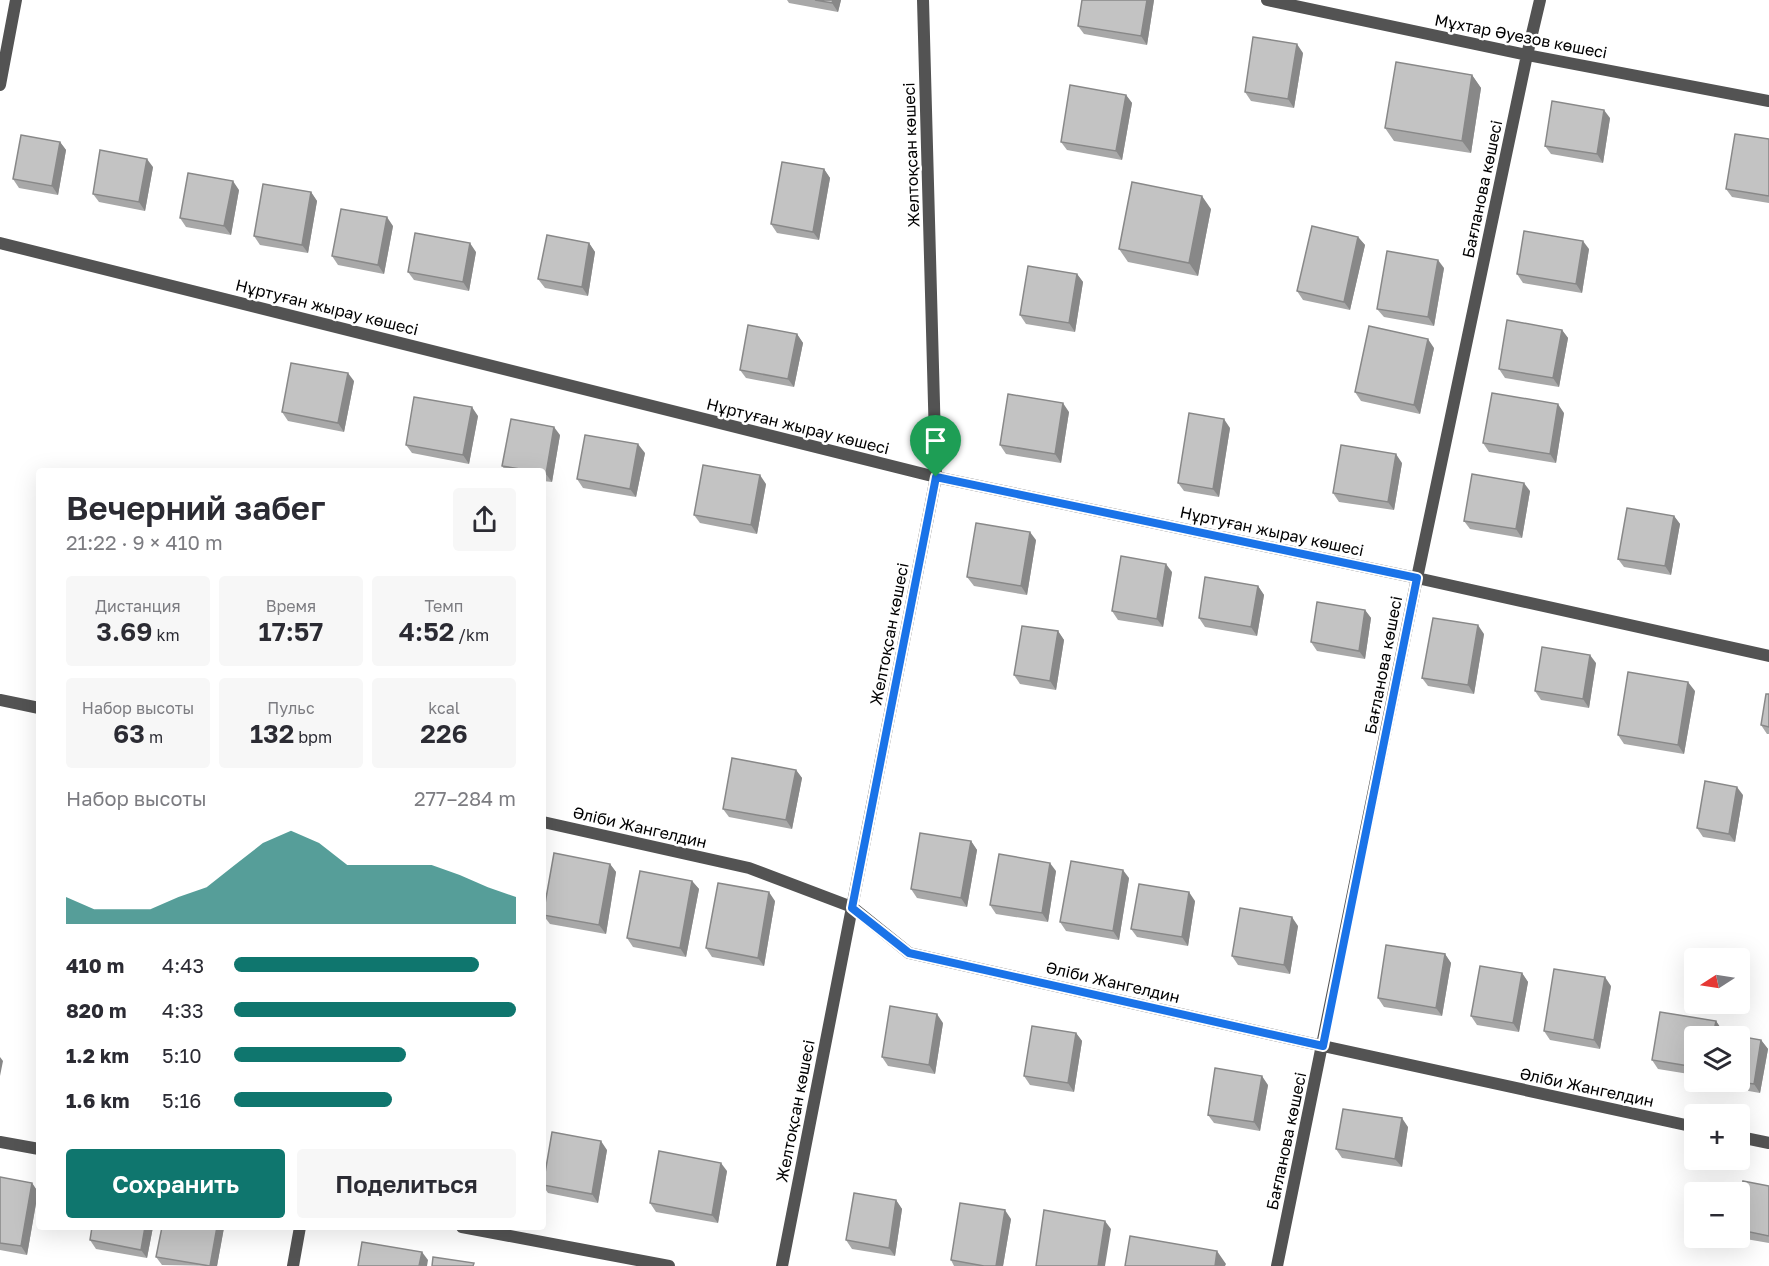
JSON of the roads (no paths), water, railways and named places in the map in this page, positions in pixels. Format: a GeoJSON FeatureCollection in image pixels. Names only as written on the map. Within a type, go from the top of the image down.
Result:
{"type":"FeatureCollection","features":[{"type":"Feature","properties":{"kind":"street"},"geometry":{"type":"LineString","coordinates":[[0,85],[16,0]]}},
{"type":"Feature","properties":{"kind":"street","name":"Желтоқсан көшесі"},"geometry":{"type":"LineString","coordinates":[[782,1266],[936,477],[923,0]]}},
{"type":"Feature","properties":{"kind":"street","name":"Мұхтар Әуезов көшесі"},"geometry":{"type":"LineString","coordinates":[[1267,0],[1527,55],[1769,101]]}},
{"type":"Feature","properties":{"kind":"street","name":"Бағланова көшесі"},"geometry":{"type":"LineString","coordinates":[[1277,1266],[1417,578],[1540,0]]}},
{"type":"Feature","properties":{"kind":"street","name":"Нұртуған жырау көшесі"},"geometry":{"type":"LineString","coordinates":[[0,243],[936,477],[1417,578],[1769,656]]}},
{"type":"Feature","properties":{"kind":"street"},"geometry":{"type":"LineString","coordinates":[[0,700],[36,707]]}},
{"type":"Feature","properties":{"kind":"street","name":"Әліби Жангелдин"},"geometry":{"type":"LineString","coordinates":[[546,823],[749,868],[852,908],[909,953],[1684,1125]]}},
{"type":"Feature","properties":{"kind":"street"},"geometry":{"type":"LineString","coordinates":[[1750,1139],[1769,1143]]}},
{"type":"Feature","properties":{"kind":"street"},"geometry":{"type":"LineString","coordinates":[[0,1142],[36,1148]]}},
{"type":"Feature","properties":{"kind":"street"},"geometry":{"type":"LineString","coordinates":[[293,1266],[299,1230]]}},
{"type":"Feature","properties":{"kind":"street"},"geometry":{"type":"LineString","coordinates":[[478,1230],[669,1266]]}}]}
